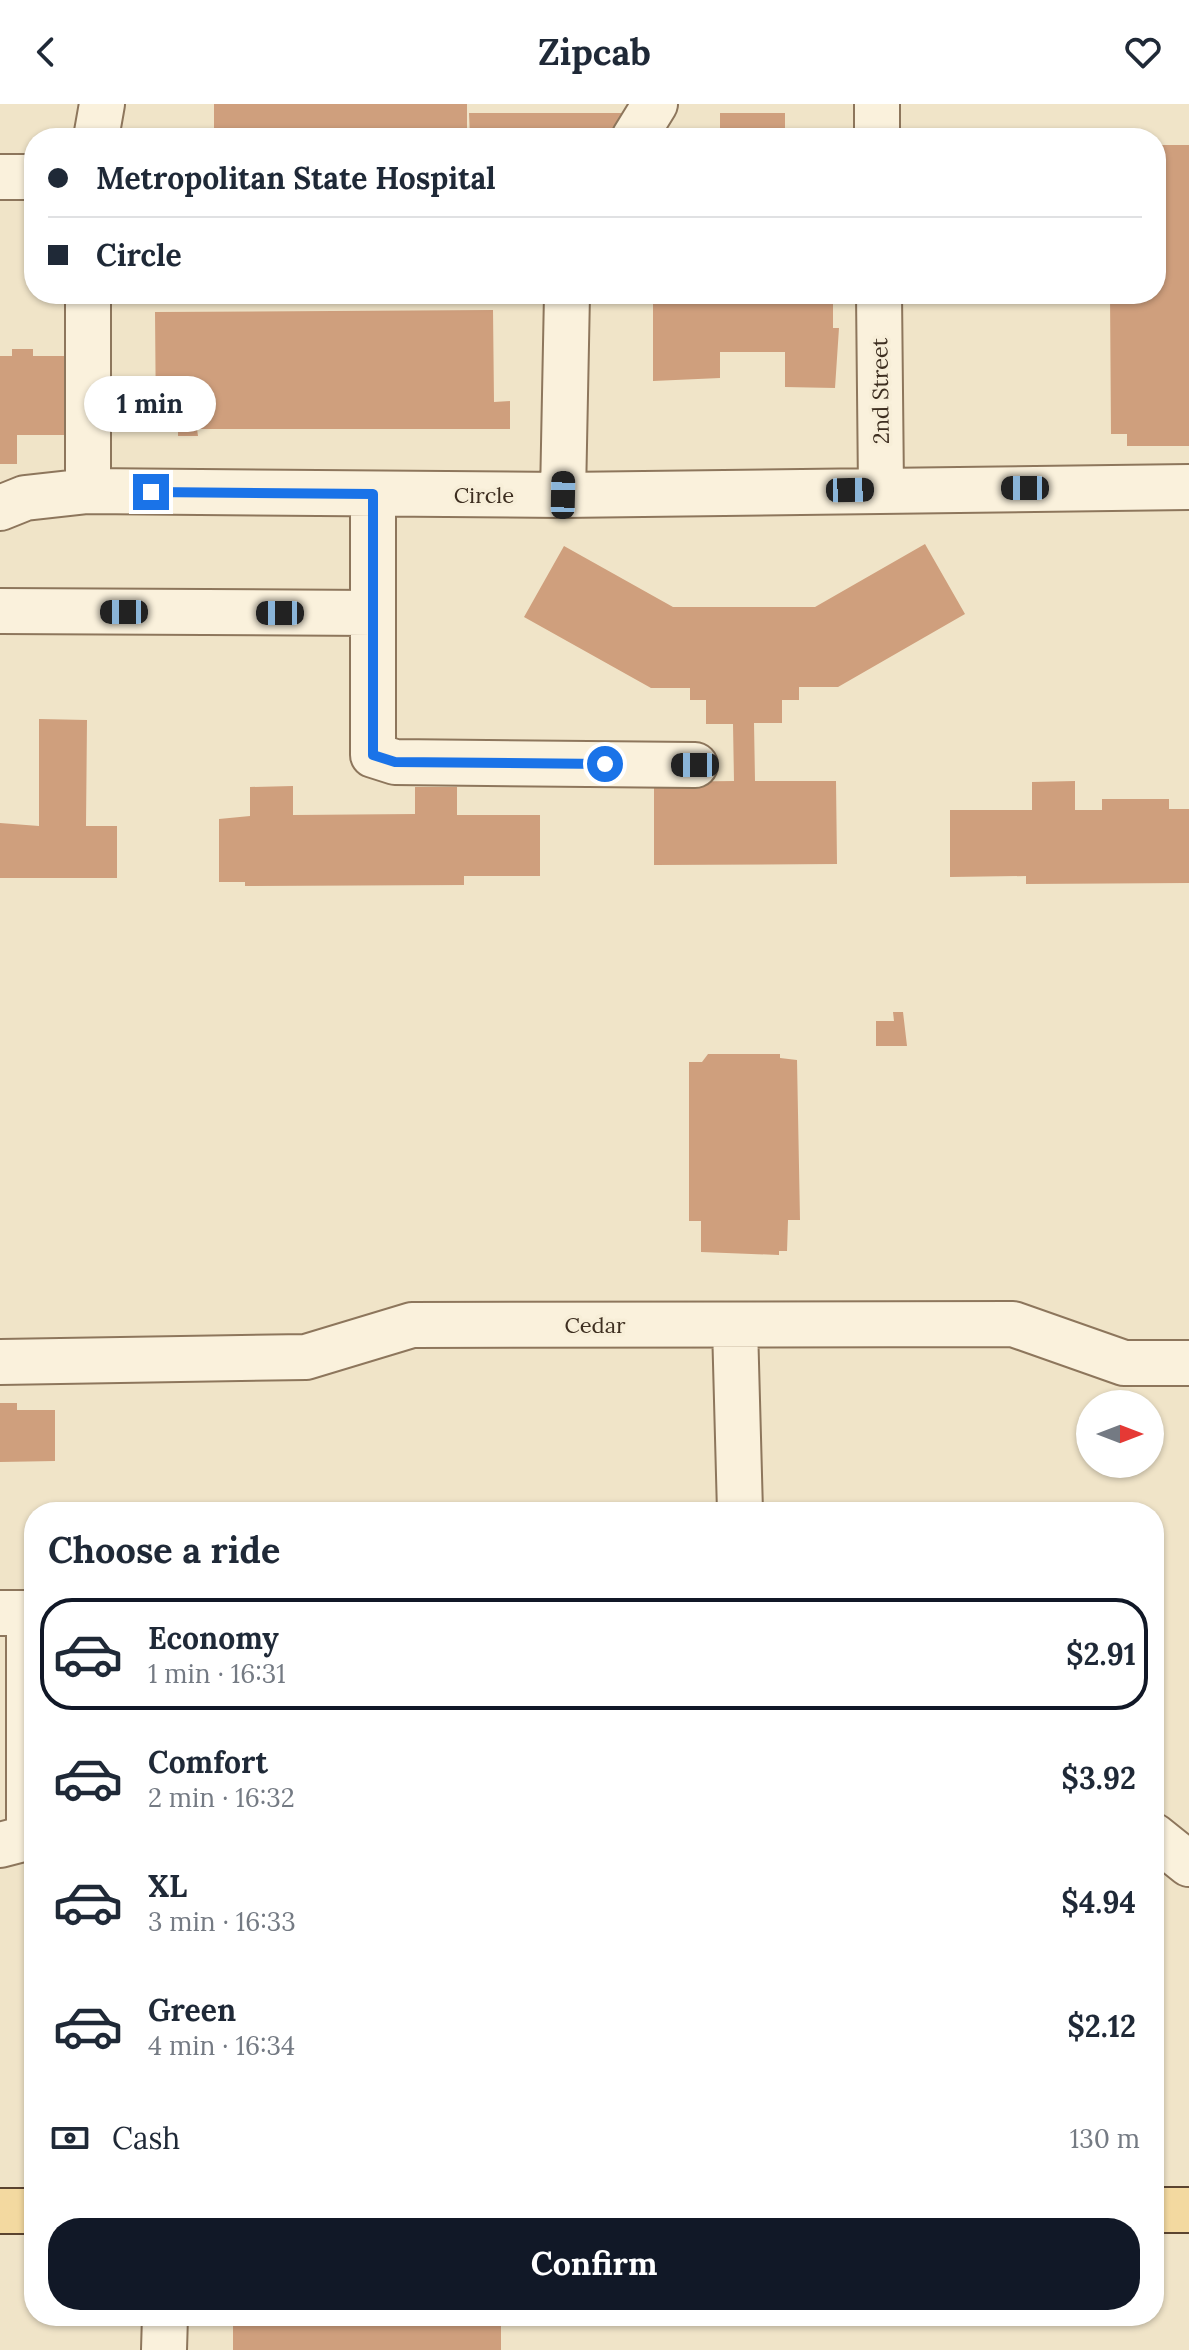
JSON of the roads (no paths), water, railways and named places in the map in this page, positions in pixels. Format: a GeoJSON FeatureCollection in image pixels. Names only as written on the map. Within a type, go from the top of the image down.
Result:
{"type":"FeatureCollection","features":[{"type":"Feature","properties":{"kind":"main road"},"geometry":{"type":"LineString","coordinates":[[1164,2210],[1189,2210]]}},
{"type":"Feature","properties":{"kind":"main road"},"geometry":{"type":"LineString","coordinates":[[0,2211],[24,2211]]}},
{"type":"Feature","properties":{"kind":"street"},"geometry":{"type":"LineString","coordinates":[[98,128],[102,104]]}},
{"type":"Feature","properties":{"kind":"street"},"geometry":{"type":"LineString","coordinates":[[640,128],[655,104]]}},
{"type":"Feature","properties":{"kind":"street"},"geometry":{"type":"LineString","coordinates":[[877,104],[877,128]]}},
{"type":"Feature","properties":{"kind":"street"},"geometry":{"type":"LineString","coordinates":[[0,177],[24,177]]}},
{"type":"Feature","properties":{"kind":"street"},"geometry":{"type":"LineString","coordinates":[[88,304],[88,491]]}},
{"type":"Feature","properties":{"kind":"street"},"geometry":{"type":"LineString","coordinates":[[563,495],[567,304]]}},
{"type":"Feature","properties":{"kind":"street","name":"2nd Street"},"geometry":{"type":"LineString","coordinates":[[879,304],[881,489]]}},
{"type":"Feature","properties":{"kind":"street","name":"Circle"},"geometry":{"type":"LineString","coordinates":[[0,508],[25,498],[88,491],[563,495],[1189,487]]}},
{"type":"Feature","properties":{"kind":"street"},"geometry":{"type":"LineString","coordinates":[[373,494],[373,755],[395,762],[695,765]]}},
{"type":"Feature","properties":{"kind":"street"},"geometry":{"type":"LineString","coordinates":[[0,611],[373,613]]}},
{"type":"Feature","properties":{"kind":"street","name":"Cedar"},"geometry":{"type":"LineString","coordinates":[[0,1362],[306,1357],[412,1325],[1013,1324],[1124,1363],[1189,1363]]}},
{"type":"Feature","properties":{"kind":"street"},"geometry":{"type":"LineString","coordinates":[[735,1326],[740,1502]]}},
{"type":"Feature","properties":{"kind":"street"},"geometry":{"type":"LineString","coordinates":[[14,1613],[14,1780],[24,1825]]}},
{"type":"Feature","properties":{"kind":"street"},"geometry":{"type":"LineString","coordinates":[[0,1845],[24,1839]]}},
{"type":"Feature","properties":{"kind":"street"},"geometry":{"type":"LineString","coordinates":[[1164,1844],[1189,1864]]}},
{"type":"Feature","properties":{"kind":"street"},"geometry":{"type":"LineString","coordinates":[[164,2350],[165,2326]]}}]}
